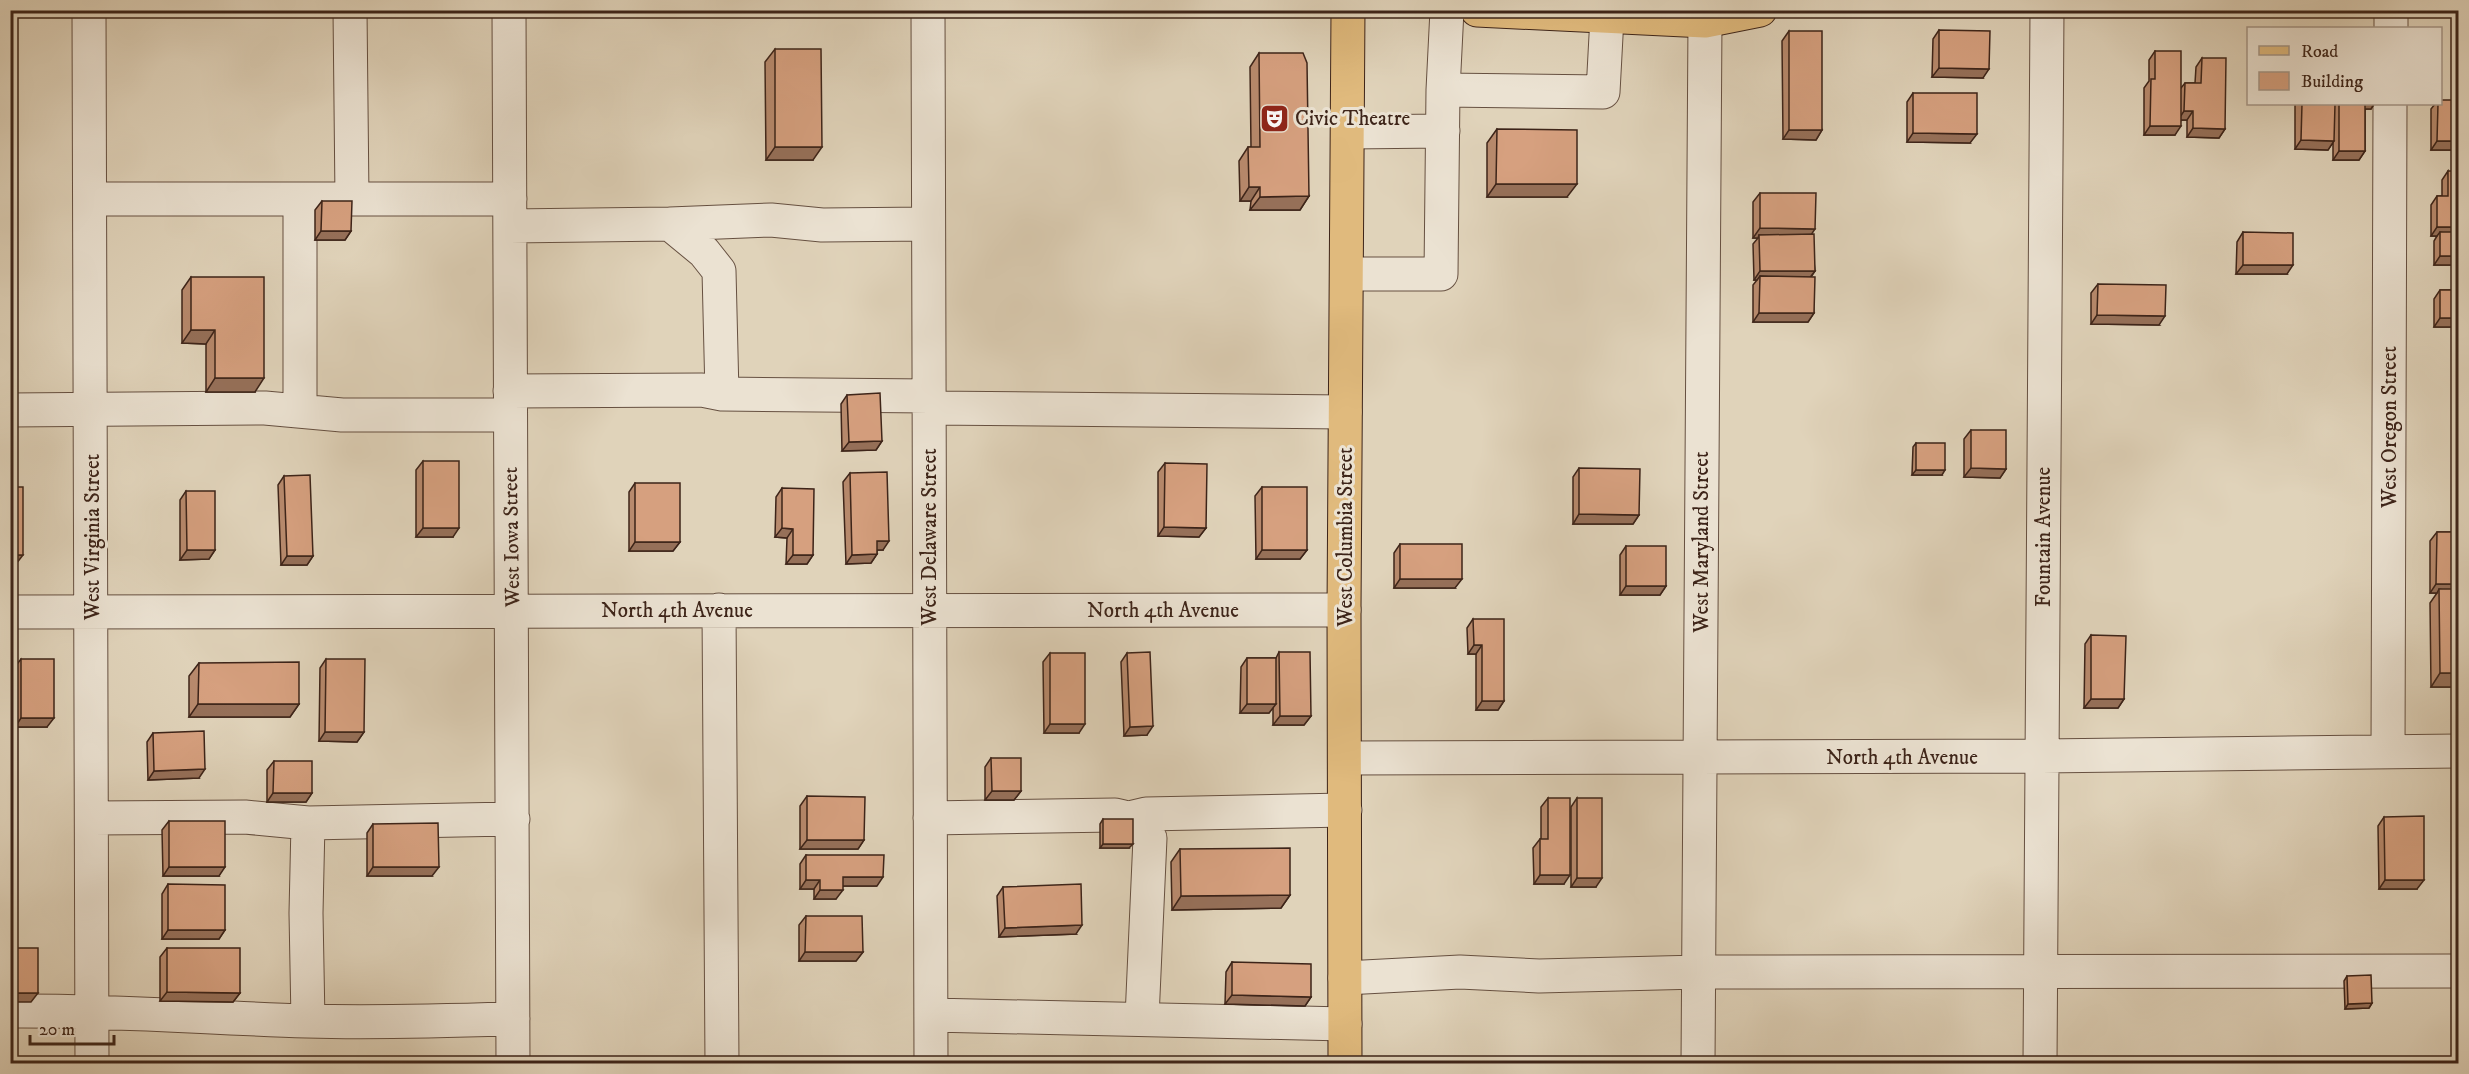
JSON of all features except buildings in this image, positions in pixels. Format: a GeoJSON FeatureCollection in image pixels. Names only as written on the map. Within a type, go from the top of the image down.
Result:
{"type":"FeatureCollection","features":[{"type":"Feature","properties":{"kind":"main road","name":"West Columbia Street"},"geometry":{"type":"LineString","coordinates":[[1345,1064],[1344,610],[1348,10]]}},
{"type":"Feature","properties":{"kind":"main road"},"geometry":{"type":"LineString","coordinates":[[1477,10],[1705,21],[1760,10]]}},
{"type":"Feature","properties":{"kind":"street","name":"West Virginia Street"},"geometry":{"type":"LineString","coordinates":[[89,10],[92,1064]]}},
{"type":"Feature","properties":{"kind":"street"},"geometry":{"type":"LineString","coordinates":[[350,10],[352,199]]}},
{"type":"Feature","properties":{"kind":"street","name":"West Iowa Street"},"geometry":{"type":"LineString","coordinates":[[509,10],[513,1064]]}},
{"type":"Feature","properties":{"kind":"street","name":"West Delaware Street"},"geometry":{"type":"LineString","coordinates":[[928,10],[931,1064]]}},
{"type":"Feature","properties":{"kind":"street"},"geometry":{"type":"LineString","coordinates":[[1347,274],[1441,274],[1443,90],[1447,10]]}},
{"type":"Feature","properties":{"kind":"street","name":"Fountain Avenue"},"geometry":{"type":"LineString","coordinates":[[2040,1064],[2047,10]]}},
{"type":"Feature","properties":{"kind":"street"},"geometry":{"type":"LineString","coordinates":[[2391,10],[2391,27]]}},
{"type":"Feature","properties":{"kind":"street"},"geometry":{"type":"LineString","coordinates":[[1443,90],[1603,92],[1607,16]]}},
{"type":"Feature","properties":{"kind":"street","name":"West Maryland Street"},"geometry":{"type":"LineString","coordinates":[[1698,1064],[1705,21]]}},
{"type":"Feature","properties":{"kind":"street","name":"West Oregon Street"},"geometry":{"type":"LineString","coordinates":[[2388,751],[2390,105]]}},
{"type":"Feature","properties":{"kind":"street"},"geometry":{"type":"LineString","coordinates":[[1348,132],[1443,131]]}},
{"type":"Feature","properties":{"kind":"street"},"geometry":{"type":"LineString","coordinates":[[90,199],[352,199],[670,224],[771,220],[822,225],[928,224]]}},
{"type":"Feature","properties":{"kind":"street"},"geometry":{"type":"LineString","coordinates":[[300,199],[300,411]]}},
{"type":"Feature","properties":{"kind":"street"},"geometry":{"type":"LineString","coordinates":[[670,224],[704,252],[719,271],[722,394]]}},
{"type":"Feature","properties":{"kind":"street"},"geometry":{"type":"LineString","coordinates":[[10,410],[265,408],[353,415],[702,390],[722,394],[929,402],[1346,411]]}},
{"type":"Feature","properties":{"kind":"street"},"geometry":{"type":"LineString","coordinates":[[719,610],[722,1064]]}},
{"type":"Feature","properties":{"kind":"street","name":"North 4th Avenue"},"geometry":{"type":"LineString","coordinates":[[10,612],[1344,610]]}},
{"type":"Feature","properties":{"kind":"street","name":"North 4th Avenue"},"geometry":{"type":"LineString","coordinates":[[1345,758],[2042,756],[2458,751]]}},
{"type":"Feature","properties":{"kind":"street"},"geometry":{"type":"LineString","coordinates":[[1129,818],[1146,814],[1345,810]]}},
{"type":"Feature","properties":{"kind":"street"},"geometry":{"type":"LineString","coordinates":[[930,818],[1115,815],[1129,818],[1142,826],[1150,838],[1142,1018]]}},
{"type":"Feature","properties":{"kind":"street"},"geometry":{"type":"LineString","coordinates":[[93,818],[245,817],[308,823],[513,819]]}},
{"type":"Feature","properties":{"kind":"street"},"geometry":{"type":"LineString","coordinates":[[308,823],[306,913],[308,1021]]}},
{"type":"Feature","properties":{"kind":"street"},"geometry":{"type":"LineString","coordinates":[[1345,978],[1460,972],[1551,976],[1699,972],[2458,970]]}},
{"type":"Feature","properties":{"kind":"street"},"geometry":{"type":"LineString","coordinates":[[10,1011],[92,1010],[308,1021],[431,1022],[513,1019]]}},
{"type":"Feature","properties":{"kind":"street"},"geometry":{"type":"LineString","coordinates":[[931,1015],[1345,1024]]}},
{"type":"Feature","properties":{"kind":"place","name":"Civic Theatre"},"geometry":{"type":"Point","coordinates":[1274,118]}}]}
